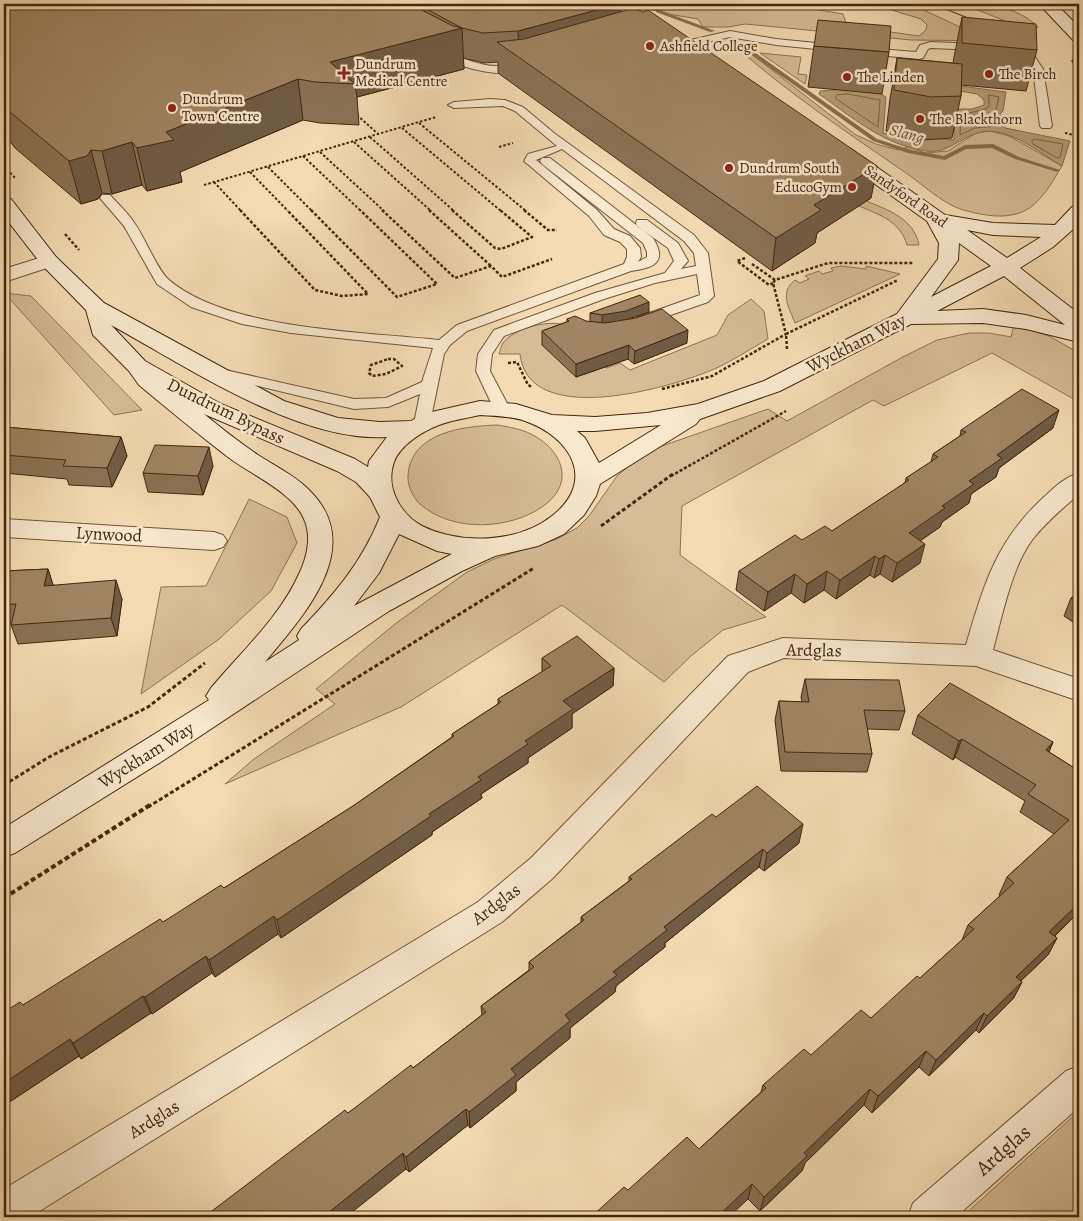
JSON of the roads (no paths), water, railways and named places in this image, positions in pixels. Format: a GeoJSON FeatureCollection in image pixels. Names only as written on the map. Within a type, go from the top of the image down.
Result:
{"type":"FeatureCollection","features":[{"type":"Feature","properties":{"kind":"main road"},"geometry":{"type":"LineString","coordinates":[[1047,4],[1077,30]]}},
{"type":"Feature","properties":{"kind":"main road"},"geometry":{"type":"LineString","coordinates":[[670,35],[708,56]]}},
{"type":"Feature","properties":{"kind":"main road","name":"Sandyford Road"},"geometry":{"type":"LineString","coordinates":[[830,142],[1006,268],[1079,325]]}},
{"type":"Feature","properties":{"kind":"main road","name":"Dundrum Bypass"},"geometry":{"type":"LineString","coordinates":[[4,203],[49,261],[96,308],[276,406],[307,417],[359,429],[416,425]]}},
{"type":"Feature","properties":{"kind":"main road","name":"Wyckham Way"},"geometry":{"type":"LineString","coordinates":[[550,422],[595,424],[647,420],[702,411],[772,386],[1006,268],[1040,247],[1060,231],[1079,211]]}},
{"type":"Feature","properties":{"kind":"main road"},"geometry":{"type":"LineString","coordinates":[[935,217],[993,229],[1060,231]]}},
{"type":"Feature","properties":{"kind":"main road"},"geometry":{"type":"LineString","coordinates":[[935,217],[949,243],[948,260],[911,304],[904,318],[983,316],[1026,322],[1079,335]]}},
{"type":"Feature","properties":{"kind":"main road"},"geometry":{"type":"LineString","coordinates":[[4,276],[49,261]]}},
{"type":"Feature","properties":{"kind":"main road","name":"Dundrum Bypass"},"geometry":{"type":"LineString","coordinates":[[96,308],[101,330],[137,366],[213,408],[346,465],[365,476],[378,491]]}},
{"type":"Feature","properties":{"kind":"main road"},"geometry":{"type":"LineString","coordinates":[[137,366],[147,380],[232,447],[302,496],[316,515],[322,536],[318,559],[305,586],[287,615],[201,721]]}},
{"type":"Feature","properties":{"kind":"main road"},"geometry":{"type":"LineString","coordinates":[[502,409],[532,415],[550,422],[569,435],[579,445],[588,462],[590,479],[588,491],[575,512],[553,529],[525,541],[492,547],[456,545],[424,537],[393,516],[378,491],[377,475],[380,461],[388,448],[416,425],[460,410],[502,409]]}},
{"type":"Feature","properties":{"kind":"main road","name":"Wyckham Way"},"geometry":{"type":"LineString","coordinates":[[590,479],[702,411]]}},
{"type":"Feature","properties":{"kind":"main road"},"geometry":{"type":"LineString","coordinates":[[977,656],[991,607],[1020,539],[1067,489],[1079,481]]}},
{"type":"Feature","properties":{"kind":"main road","name":"Wyckham Way"},"geometry":{"type":"LineString","coordinates":[[285,662],[343,603],[367,573],[381,549],[393,516]]}},
{"type":"Feature","properties":{"kind":"main road","name":"Lynwood"},"geometry":{"type":"LineString","coordinates":[[4,528],[214,541]]}},
{"type":"Feature","properties":{"kind":"main road","name":"Wyckham Way"},"geometry":{"type":"LineString","coordinates":[[4,844],[201,721],[285,662],[450,564],[492,547]]}},
{"type":"Feature","properties":{"kind":"main road","name":"Ardglas"},"geometry":{"type":"LineString","coordinates":[[8,1217],[16,1204],[490,912],[542,868],[738,664],[783,648],[977,656],[1079,690]]}},
{"type":"Feature","properties":{"kind":"main road","name":"Ardglas"},"geometry":{"type":"LineString","coordinates":[[927,1217],[1079,1083]]}},
{"type":"Feature","properties":{"kind":"lane"},"geometry":{"type":"LineString","coordinates":[[686,44],[722,34],[736,34],[776,42],[919,60],[924,47],[931,45],[998,49],[1021,54],[1037,65],[1046,126]]}},
{"type":"Feature","properties":{"kind":"lane"},"geometry":{"type":"LineString","coordinates":[[432,49],[460,63],[478,68],[502,70],[529,64]]}},
{"type":"Feature","properties":{"kind":"lane"},"geometry":{"type":"LineString","coordinates":[[454,105],[483,102],[511,105],[519,109],[550,135],[689,238],[701,253],[707,296],[628,325]]}},
{"type":"Feature","properties":{"kind":"lane"},"geometry":{"type":"LineString","coordinates":[[569,149],[555,150],[532,157],[530,161],[593,213],[609,232],[625,239],[633,248],[634,257],[629,268]]}},
{"type":"Feature","properties":{"kind":"lane"},"geometry":{"type":"LineString","coordinates":[[416,425],[431,384],[432,365],[442,345],[462,328],[629,268],[645,264],[654,258],[651,244],[546,161],[557,158],[673,246],[681,261],[670,275]]}},
{"type":"Feature","properties":{"kind":"lane"},"geometry":{"type":"LineString","coordinates":[[106,198],[129,224],[162,282],[183,297],[203,307],[248,321],[291,330],[442,345]]}},
{"type":"Feature","properties":{"kind":"lane"},"geometry":{"type":"LineString","coordinates":[[502,409],[484,376],[482,363],[484,350],[499,333],[559,310],[670,275],[703,270]]}},
{"type":"Feature","properties":{"kind":"lane"},"geometry":{"type":"LineString","coordinates":[[559,310],[575,321]]}},
{"type":"Feature","properties":{"kind":"lane"},"geometry":{"type":"LineString","coordinates":[[215,372],[354,404],[388,402],[431,384]]}},
{"type":"Feature","properties":{"kind":"water"},"geometry":{"type":"Polygon","coordinates":[[[952,85],[1006,92],[1003,111],[1000,114],[1005,128],[1070,141],[1062,166],[1021,141],[998,132],[986,131],[975,134],[946,149],[926,151],[911,148],[883,137],[819,94],[820,91],[846,89],[879,93],[886,97],[883,133],[920,140],[934,138],[954,140],[955,109],[972,109],[984,105],[984,100],[977,94],[954,90],[952,85]]]}},
{"type":"Feature","properties":{"kind":"waterway","name":"Slang"},"geometry":{"type":"LineString","coordinates":[[658,11],[712,31]]}},
{"type":"Feature","properties":{"kind":"waterway","name":"Slang"},"geometry":{"type":"LineString","coordinates":[[741,45],[875,140],[910,152],[945,158],[965,147],[993,146],[1017,158],[1057,170]]}},
{"type":"Feature","properties":{"kind":"tram line"},"geometry":{"type":"LineString","coordinates":[[933,4],[978,22]]}},
{"type":"Feature","properties":{"kind":"place","name":"Ashfield College"},"geometry":{"type":"Point","coordinates":[650,46]}},
{"type":"Feature","properties":{"kind":"place","name":"Dundrum Medical Centre"},"geometry":{"type":"Point","coordinates":[344,73]}},
{"type":"Feature","properties":{"kind":"place","name":"The Birch"},"geometry":{"type":"Point","coordinates":[989,74]}},
{"type":"Feature","properties":{"kind":"place","name":"The Linden"},"geometry":{"type":"Point","coordinates":[847,77]}},
{"type":"Feature","properties":{"kind":"place","name":"Dundrum Town Centre"},"geometry":{"type":"Point","coordinates":[172,108]}},
{"type":"Feature","properties":{"kind":"place","name":"The Blackthorn"},"geometry":{"type":"Point","coordinates":[920,119]}},
{"type":"Feature","properties":{"kind":"place","name":"Dundrum South"},"geometry":{"type":"Point","coordinates":[729,168]}},
{"type":"Feature","properties":{"kind":"place","name":"EducoGym"},"geometry":{"type":"Point","coordinates":[852,187]}}]}
